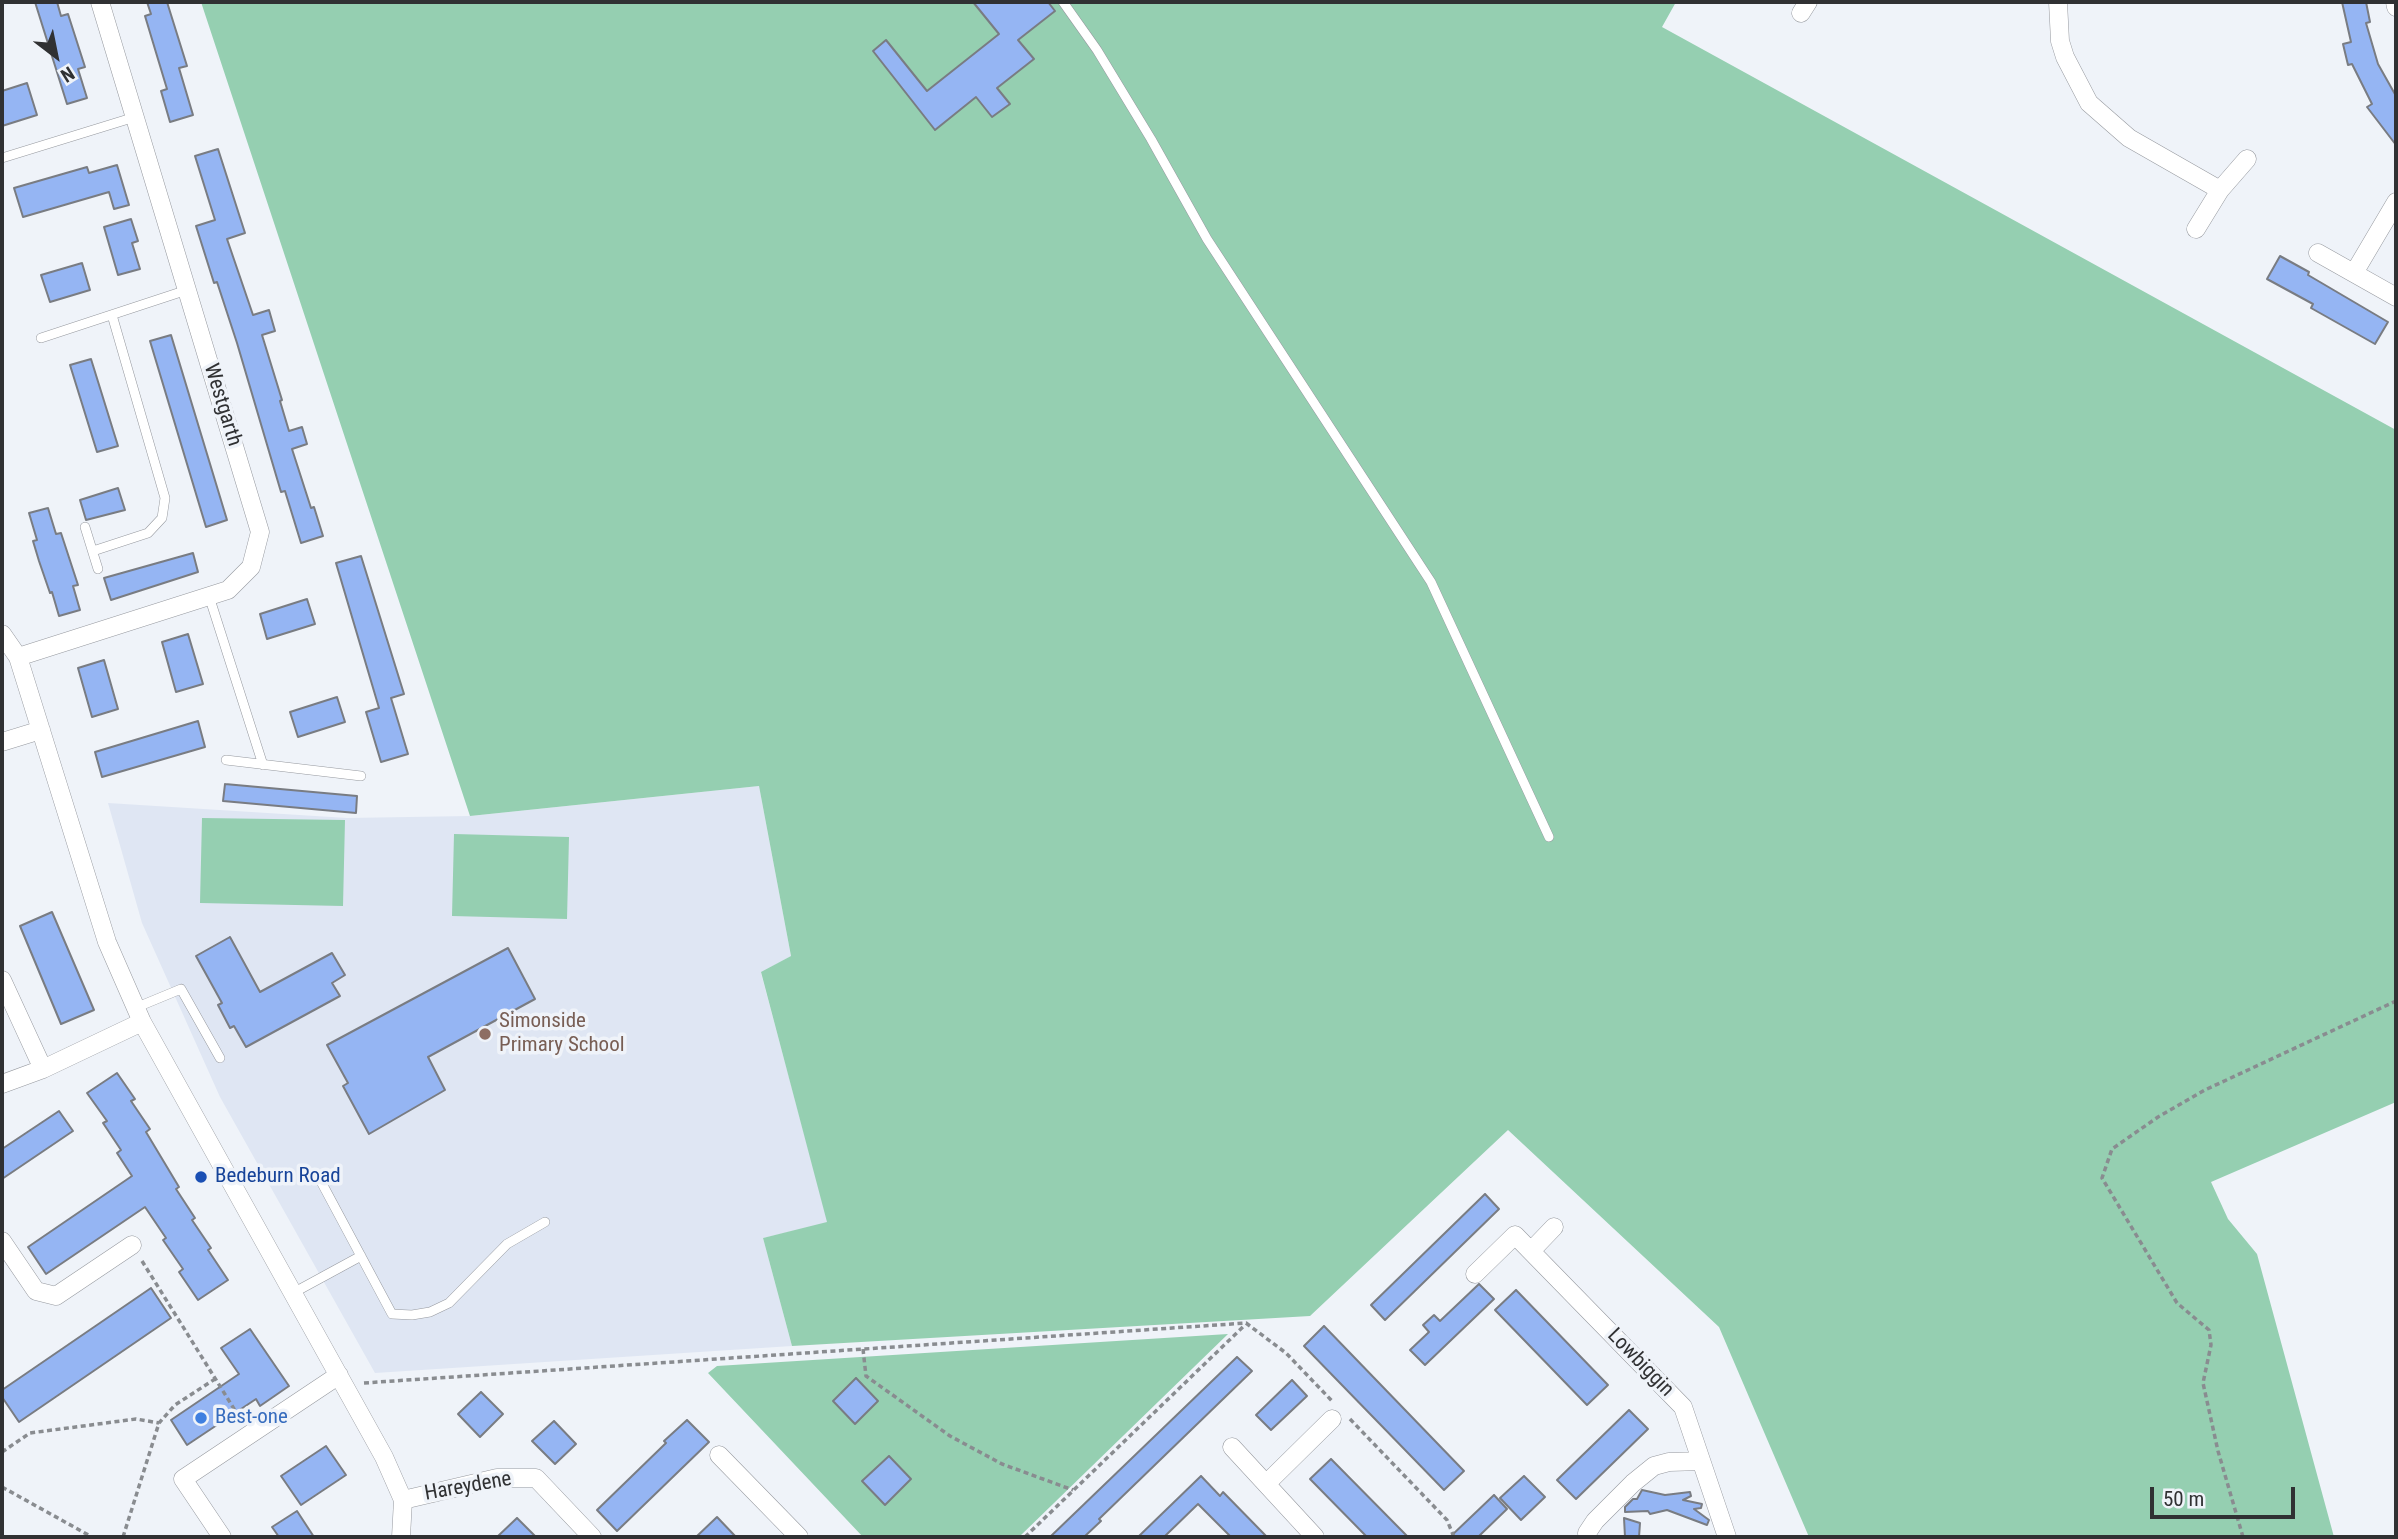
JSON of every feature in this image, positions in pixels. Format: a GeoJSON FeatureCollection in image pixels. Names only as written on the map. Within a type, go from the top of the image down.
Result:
{"type":"FeatureCollection","features":[{"type":"Feature","properties":{"kind":"street","name":"Westgarth"},"geometry":{"type":"LineString","coordinates":[[18,657],[228,590],[251,567],[260,533],[100,2]]}},
{"type":"Feature","properties":{"kind":"street"},"geometry":{"type":"LineString","coordinates":[[2058,2],[2060,41],[2065,57],[2089,103],[2129,138],[2220,190]]}},
{"type":"Feature","properties":{"kind":"street"},"geometry":{"type":"LineString","coordinates":[[2196,229],[2220,190],[2247,159]]}},
{"type":"Feature","properties":{"kind":"street"},"geometry":{"type":"LineString","coordinates":[[2354,273],[2396,202]]}},
{"type":"Feature","properties":{"kind":"street"},"geometry":{"type":"LineString","coordinates":[[2318,253],[2396,297]]}},
{"type":"Feature","properties":{"kind":"street"},"geometry":{"type":"LineString","coordinates":[[2,634],[18,657],[107,942],[139,1015],[384,1457],[403,1500],[401,1537]]}},
{"type":"Feature","properties":{"kind":"street"},"geometry":{"type":"LineString","coordinates":[[2,742],[41,730]]}},
{"type":"Feature","properties":{"kind":"street"},"geometry":{"type":"LineString","coordinates":[[2,980],[43,1069]]}},
{"type":"Feature","properties":{"kind":"street"},"geometry":{"type":"LineString","coordinates":[[2,1084],[43,1069],[139,1015]]}},
{"type":"Feature","properties":{"kind":"street"},"geometry":{"type":"LineString","coordinates":[[1531,1251],[1554,1227]]}},
{"type":"Feature","properties":{"kind":"street","name":"Lowbiggin"},"geometry":{"type":"LineString","coordinates":[[1475,1275],[1515,1235],[1683,1408],[1727,1537]]}},
{"type":"Feature","properties":{"kind":"street"},"geometry":{"type":"LineString","coordinates":[[2,1241],[36,1291],[56,1296],[132,1245]]}},
{"type":"Feature","properties":{"kind":"street"},"geometry":{"type":"LineString","coordinates":[[222,1537],[183,1479],[338,1375]]}},
{"type":"Feature","properties":{"kind":"street"},"geometry":{"type":"LineString","coordinates":[[1266,1484],[1332,1419]]}},
{"type":"Feature","properties":{"kind":"street"},"geometry":{"type":"LineString","coordinates":[[1232,1447],[1315,1537]]}},
{"type":"Feature","properties":{"kind":"street"},"geometry":{"type":"LineString","coordinates":[[719,1455],[799,1537]]}},
{"type":"Feature","properties":{"kind":"street"},"geometry":{"type":"LineString","coordinates":[[1588,1537],[1587,1533],[1595,1521],[1654,1466],[1669,1462],[1701,1461]]}},
{"type":"Feature","properties":{"kind":"street","name":"Hareydene"},"geometry":{"type":"LineString","coordinates":[[403,1500],[497,1478],[536,1478],[592,1537]]}},
{"type":"Feature","properties":{"kind":"lane"},"geometry":{"type":"LineString","coordinates":[[1063,2],[1097,50],[1145,128],[1207,239],[1431,582],[1549,837]]}},
{"type":"Feature","properties":{"kind":"lane"},"geometry":{"type":"LineString","coordinates":[[2,158],[135,117]]}},
{"type":"Feature","properties":{"kind":"lane"},"geometry":{"type":"LineString","coordinates":[[41,338],[187,290]]}},
{"type":"Feature","properties":{"kind":"lane"},"geometry":{"type":"LineString","coordinates":[[93,551],[149,533],[162,519],[165,498],[112,315]]}},
{"type":"Feature","properties":{"kind":"lane"},"geometry":{"type":"LineString","coordinates":[[85,527],[98,569]]}},
{"type":"Feature","properties":{"kind":"lane"},"geometry":{"type":"LineString","coordinates":[[209,596],[263,765]]}},
{"type":"Feature","properties":{"kind":"lane"},"geometry":{"type":"LineString","coordinates":[[226,760],[361,776]]}},
{"type":"Feature","properties":{"kind":"lane"},"geometry":{"type":"LineString","coordinates":[[139,1015],[181,989],[220,1058]]}},
{"type":"Feature","properties":{"kind":"lane"},"geometry":{"type":"LineString","coordinates":[[317,1174],[392,1314],[430,1312],[449,1303],[507,1244],[545,1222]]}},
{"type":"Feature","properties":{"kind":"lane"},"geometry":{"type":"LineString","coordinates":[[293,1293],[361,1256]]}},
{"type":"Feature","properties":{"kind":"path"},"geometry":{"type":"LineString","coordinates":[[2244,1537],[2218,1451],[2203,1382],[2211,1345],[2209,1330],[2177,1303],[2102,1178],[2112,1149],[2158,1117],[2205,1090],[2396,1001]]}},
{"type":"Feature","properties":{"kind":"path"},"geometry":{"type":"LineString","coordinates":[[132,1245],[250,1434]]}},
{"type":"Feature","properties":{"kind":"path"},"geometry":{"type":"LineString","coordinates":[[1025,1537],[1246,1323]]}},
{"type":"Feature","properties":{"kind":"path"},"geometry":{"type":"LineString","coordinates":[[349,1393],[367,1382],[498,1376],[1246,1323],[1286,1353],[1447,1520],[1454,1537]]}},
{"type":"Feature","properties":{"kind":"path"},"geometry":{"type":"LineString","coordinates":[[863,1349],[866,1376],[950,1436],[1002,1464],[1073,1490]]}},
{"type":"Feature","properties":{"kind":"path"},"geometry":{"type":"LineString","coordinates":[[123,1537],[159,1423],[174,1405],[215,1379]]}},
{"type":"Feature","properties":{"kind":"path"},"geometry":{"type":"LineString","coordinates":[[2,1452],[30,1433],[136,1419],[159,1423]]}},
{"type":"Feature","properties":{"kind":"path"},"geometry":{"type":"LineString","coordinates":[[2,1487],[92,1537]]}},
{"type":"Feature","properties":{"kind":"shaded area","name":"Simonside Primary School"},"geometry":{"type":"Polygon","coordinates":[[[759,786],[791,956],[761,973],[828,1223],[763,1238],[792,1346],[375,1373],[220,1097],[142,923],[108,803],[347,818],[470,816],[759,786]]]}},
{"type":"Feature","properties":{"kind":"green space"},"geometry":{"type":"Polygon","coordinates":[[[201,2],[1676,2],[1662,27],[2396,430],[2396,1102],[2211,1182],[2228,1219],[2257,1254],[2334,1537],[1809,1537],[1719,1327],[1508,1130],[1310,1316],[792,1346],[763,1238],[827,1222],[761,972],[791,956],[759,786],[470,816],[201,2]]]}},
{"type":"Feature","properties":{"kind":"green space"},"geometry":{"type":"Polygon","coordinates":[[[202,818],[345,820],[343,906],[200,903],[202,818]]]}},
{"type":"Feature","properties":{"kind":"green space"},"geometry":{"type":"Polygon","coordinates":[[[454,834],[569,837],[567,919],[452,916],[454,834]]]}},
{"type":"Feature","properties":{"kind":"green space"},"geometry":{"type":"Polygon","coordinates":[[[1228,1334],[1019,1537],[863,1537],[708,1373],[717,1366],[1228,1334]]]}},
{"type":"Feature","properties":{"kind":"building"},"geometry":{"type":"Polygon","coordinates":[[[35,2],[57,2],[61,16],[68,14],[85,67],[78,69],[87,98],[67,104],[35,2]]]}},
{"type":"Feature","properties":{"kind":"building"},"geometry":{"type":"Polygon","coordinates":[[[147,2],[167,2],[187,66],[179,68],[193,115],[170,122],[161,91],[167,89],[145,16],[151,14],[147,2]]]}},
{"type":"Feature","properties":{"kind":"building"},"geometry":{"type":"Polygon","coordinates":[[[973,2],[1048,2],[1055,11],[1018,40],[1034,59],[997,88],[1010,104],[992,117],[976,97],[935,130],[873,51],[886,40],[927,91],[999,34],[973,2]]]}},
{"type":"Feature","properties":{"kind":"building"},"geometry":{"type":"Polygon","coordinates":[[[2342,2],[2366,2],[2370,22],[2366,23],[2378,64],[2396,96],[2396,145],[2367,107],[2372,104],[2352,64],[2348,65],[2343,44],[2351,42],[2342,2]]]}},
{"type":"Feature","properties":{"kind":"building"},"geometry":{"type":"Polygon","coordinates":[[[27,83],[37,115],[2,126],[2,91],[27,83]]]}},
{"type":"Feature","properties":{"kind":"building"},"geometry":{"type":"Polygon","coordinates":[[[218,149],[245,233],[227,239],[253,315],[269,310],[275,331],[262,335],[282,400],[280,401],[289,431],[302,427],[307,444],[292,449],[323,536],[301,543],[285,491],[281,492],[237,343],[196,226],[215,220],[195,156],[218,149]]]}},
{"type":"Feature","properties":{"kind":"building"},"geometry":{"type":"Polygon","coordinates":[[[117,165],[129,205],[114,209],[109,192],[23,217],[14,188],[87,167],[89,173],[117,165]]]}},
{"type":"Feature","properties":{"kind":"building"},"geometry":{"type":"Polygon","coordinates":[[[131,219],[138,241],[132,243],[140,269],[118,275],[104,227],[131,219]]]}},
{"type":"Feature","properties":{"kind":"building"},"geometry":{"type":"Polygon","coordinates":[[[2280,256],[2388,322],[2375,344],[2311,308],[2313,304],[2267,279],[2280,256]]]}},
{"type":"Feature","properties":{"kind":"building"},"geometry":{"type":"Polygon","coordinates":[[[82,263],[90,290],[50,302],[41,275],[82,263]]]}},
{"type":"Feature","properties":{"kind":"building"},"geometry":{"type":"Polygon","coordinates":[[[171,335],[227,520],[206,527],[150,341],[171,335]]]}},
{"type":"Feature","properties":{"kind":"building"},"geometry":{"type":"Polygon","coordinates":[[[91,359],[118,446],[97,452],[70,365],[91,359]]]}},
{"type":"Feature","properties":{"kind":"building"},"geometry":{"type":"Polygon","coordinates":[[[118,488],[125,510],[86,520],[80,500],[118,488]]]}},
{"type":"Feature","properties":{"kind":"building"},"geometry":{"type":"Polygon","coordinates":[[[48,508],[56,534],[61,533],[78,585],[73,586],[80,610],[59,616],[33,541],[37,540],[29,513],[48,508]]]}},
{"type":"Feature","properties":{"kind":"building"},"geometry":{"type":"Polygon","coordinates":[[[193,553],[198,572],[111,600],[104,578],[193,553]]]}},
{"type":"Feature","properties":{"kind":"building"},"geometry":{"type":"Polygon","coordinates":[[[361,556],[404,694],[391,698],[408,754],[381,762],[366,712],[379,708],[336,563],[361,556]]]}},
{"type":"Feature","properties":{"kind":"building"},"geometry":{"type":"Polygon","coordinates":[[[307,599],[315,624],[267,639],[260,614],[307,599]]]}},
{"type":"Feature","properties":{"kind":"building"},"geometry":{"type":"Polygon","coordinates":[[[188,634],[203,684],[176,692],[162,642],[188,634]]]}},
{"type":"Feature","properties":{"kind":"building"},"geometry":{"type":"Polygon","coordinates":[[[104,660],[118,709],[92,717],[78,668],[104,660]]]}},
{"type":"Feature","properties":{"kind":"building"},"geometry":{"type":"Polygon","coordinates":[[[337,697],[345,722],[298,737],[290,712],[337,697]]]}},
{"type":"Feature","properties":{"kind":"building"},"geometry":{"type":"Polygon","coordinates":[[[198,721],[205,747],[102,777],[95,752],[198,721]]]}},
{"type":"Feature","properties":{"kind":"building"},"geometry":{"type":"Polygon","coordinates":[[[225,784],[357,796],[356,813],[223,801],[225,784]]]}},
{"type":"Feature","properties":{"kind":"building"},"geometry":{"type":"Polygon","coordinates":[[[52,912],[94,1010],[61,1024],[20,926],[52,912]]]}},
{"type":"Feature","properties":{"kind":"building"},"geometry":{"type":"Polygon","coordinates":[[[230,937],[260,992],[332,953],[345,975],[332,983],[340,996],[246,1047],[234,1026],[230,1028],[218,1005],[222,1003],[196,956],[230,937]]]}},
{"type":"Feature","properties":{"kind":"building"},"geometry":{"type":"Polygon","coordinates":[[[508,948],[535,999],[428,1057],[445,1090],[369,1134],[343,1086],[348,1083],[327,1045],[508,948]]]}},
{"type":"Feature","properties":{"kind":"building"},"geometry":{"type":"Polygon","coordinates":[[[117,1073],[135,1099],[131,1101],[150,1129],[146,1132],[179,1187],[176,1189],[195,1218],[192,1220],[211,1248],[208,1250],[228,1280],[198,1300],[179,1272],[183,1269],[163,1240],[166,1238],[145,1207],[46,1274],[28,1247],[132,1176],[117,1153],[121,1150],[103,1123],[107,1121],[87,1093],[117,1073]]]}},
{"type":"Feature","properties":{"kind":"building"},"geometry":{"type":"Polygon","coordinates":[[[59,1111],[73,1131],[2,1179],[2,1149],[59,1111]]]}},
{"type":"Feature","properties":{"kind":"building"},"geometry":{"type":"Polygon","coordinates":[[[1485,1194],[1499,1209],[1385,1320],[1371,1305],[1485,1194]]]}},
{"type":"Feature","properties":{"kind":"building"},"geometry":{"type":"Polygon","coordinates":[[[1479,1284],[1494,1299],[1425,1365],[1410,1350],[1429,1332],[1423,1325],[1434,1315],[1440,1321],[1479,1284]]]}},
{"type":"Feature","properties":{"kind":"building"},"geometry":{"type":"Polygon","coordinates":[[[151,1288],[171,1318],[19,1422],[2,1397],[2,1390],[151,1288]]]}},
{"type":"Feature","properties":{"kind":"building"},"geometry":{"type":"Polygon","coordinates":[[[1516,1290],[1608,1385],[1587,1405],[1495,1310],[1516,1290]]]}},
{"type":"Feature","properties":{"kind":"building"},"geometry":{"type":"Polygon","coordinates":[[[1324,1326],[1464,1471],[1444,1490],[1304,1346],[1324,1326]]]}},
{"type":"Feature","properties":{"kind":"building"},"geometry":{"type":"Polygon","coordinates":[[[250,1329],[289,1386],[260,1406],[256,1399],[187,1445],[171,1420],[239,1374],[221,1348],[250,1329]]]}},
{"type":"Feature","properties":{"kind":"building"},"geometry":{"type":"Polygon","coordinates":[[[1237,1357],[1252,1371],[1099,1519],[1101,1521],[1084,1537],[1050,1537],[1237,1357]]]}},
{"type":"Feature","properties":{"kind":"building"},"geometry":{"type":"Polygon","coordinates":[[[856,1378],[878,1401],[855,1424],[833,1401],[856,1378]]]}},
{"type":"Feature","properties":{"kind":"building"},"geometry":{"type":"Polygon","coordinates":[[[1292,1380],[1307,1396],[1271,1430],[1256,1415],[1292,1380]]]}},
{"type":"Feature","properties":{"kind":"building"},"geometry":{"type":"Polygon","coordinates":[[[481,1392],[503,1414],[480,1437],[458,1414],[481,1392]]]}},
{"type":"Feature","properties":{"kind":"building"},"geometry":{"type":"Polygon","coordinates":[[[1629,1410],[1648,1429],[1576,1499],[1557,1480],[1629,1410]]]}},
{"type":"Feature","properties":{"kind":"building"},"geometry":{"type":"Polygon","coordinates":[[[687,1420],[709,1442],[617,1531],[597,1510],[687,1420]]]}},
{"type":"Feature","properties":{"kind":"building"},"geometry":{"type":"Polygon","coordinates":[[[554,1421],[576,1444],[555,1464],[532,1441],[554,1421]]]}},
{"type":"Feature","properties":{"kind":"building"},"geometry":{"type":"Polygon","coordinates":[[[326,1446],[346,1475],[301,1505],[281,1476],[326,1446]]]}},
{"type":"Feature","properties":{"kind":"building"},"geometry":{"type":"Polygon","coordinates":[[[889,1456],[911,1479],[885,1505],[862,1481],[889,1456]]]}},
{"type":"Feature","properties":{"kind":"building"},"geometry":{"type":"Polygon","coordinates":[[[1331,1459],[1408,1537],[1367,1537],[1310,1479],[1331,1459]]]}},
{"type":"Feature","properties":{"kind":"building"},"geometry":{"type":"Polygon","coordinates":[[[1201,1476],[1220,1496],[1223,1492],[1267,1537],[1231,1537],[1198,1504],[1164,1537],[1138,1537],[1201,1476]]]}},
{"type":"Feature","properties":{"kind":"building"},"geometry":{"type":"Polygon","coordinates":[[[1524,1476],[1545,1497],[1521,1520],[1500,1498],[1524,1476]]]}},
{"type":"Feature","properties":{"kind":"building"},"geometry":{"type":"Polygon","coordinates":[[[1642,1490],[1665,1495],[1690,1492],[1691,1496],[1683,1500],[1702,1504],[1701,1508],[1694,1509],[1709,1520],[1707,1525],[1667,1510],[1650,1514],[1648,1511],[1625,1512],[1625,1507],[1633,1499],[1637,1499],[1642,1490]]]}},
{"type":"Feature","properties":{"kind":"building"},"geometry":{"type":"Polygon","coordinates":[[[1494,1495],[1507,1509],[1478,1537],[1450,1537],[1494,1495]]]}},
{"type":"Feature","properties":{"kind":"building"},"geometry":{"type":"Polygon","coordinates":[[[297,1511],[314,1537],[279,1537],[272,1527],[297,1511]]]}},
{"type":"Feature","properties":{"kind":"building"},"geometry":{"type":"Polygon","coordinates":[[[717,1517],[736,1537],[696,1537],[717,1517]]]}},
{"type":"Feature","properties":{"kind":"building"},"geometry":{"type":"Polygon","coordinates":[[[517,1518],[536,1537],[497,1537],[517,1518]]]}},
{"type":"Feature","properties":{"kind":"building"},"geometry":{"type":"Polygon","coordinates":[[[1624,1518],[1640,1523],[1639,1537],[1625,1537],[1624,1518]]]}},
{"type":"Feature","properties":{"kind":"place","name":"Simonside Primary School"},"geometry":{"type":"Point","coordinates":[485,1034]}},
{"type":"Feature","properties":{"kind":"place","name":"Bedeburn Road"},"geometry":{"type":"Point","coordinates":[201,1177]}},
{"type":"Feature","properties":{"kind":"place","name":"Best-one"},"geometry":{"type":"Point","coordinates":[201,1418]}}]}
